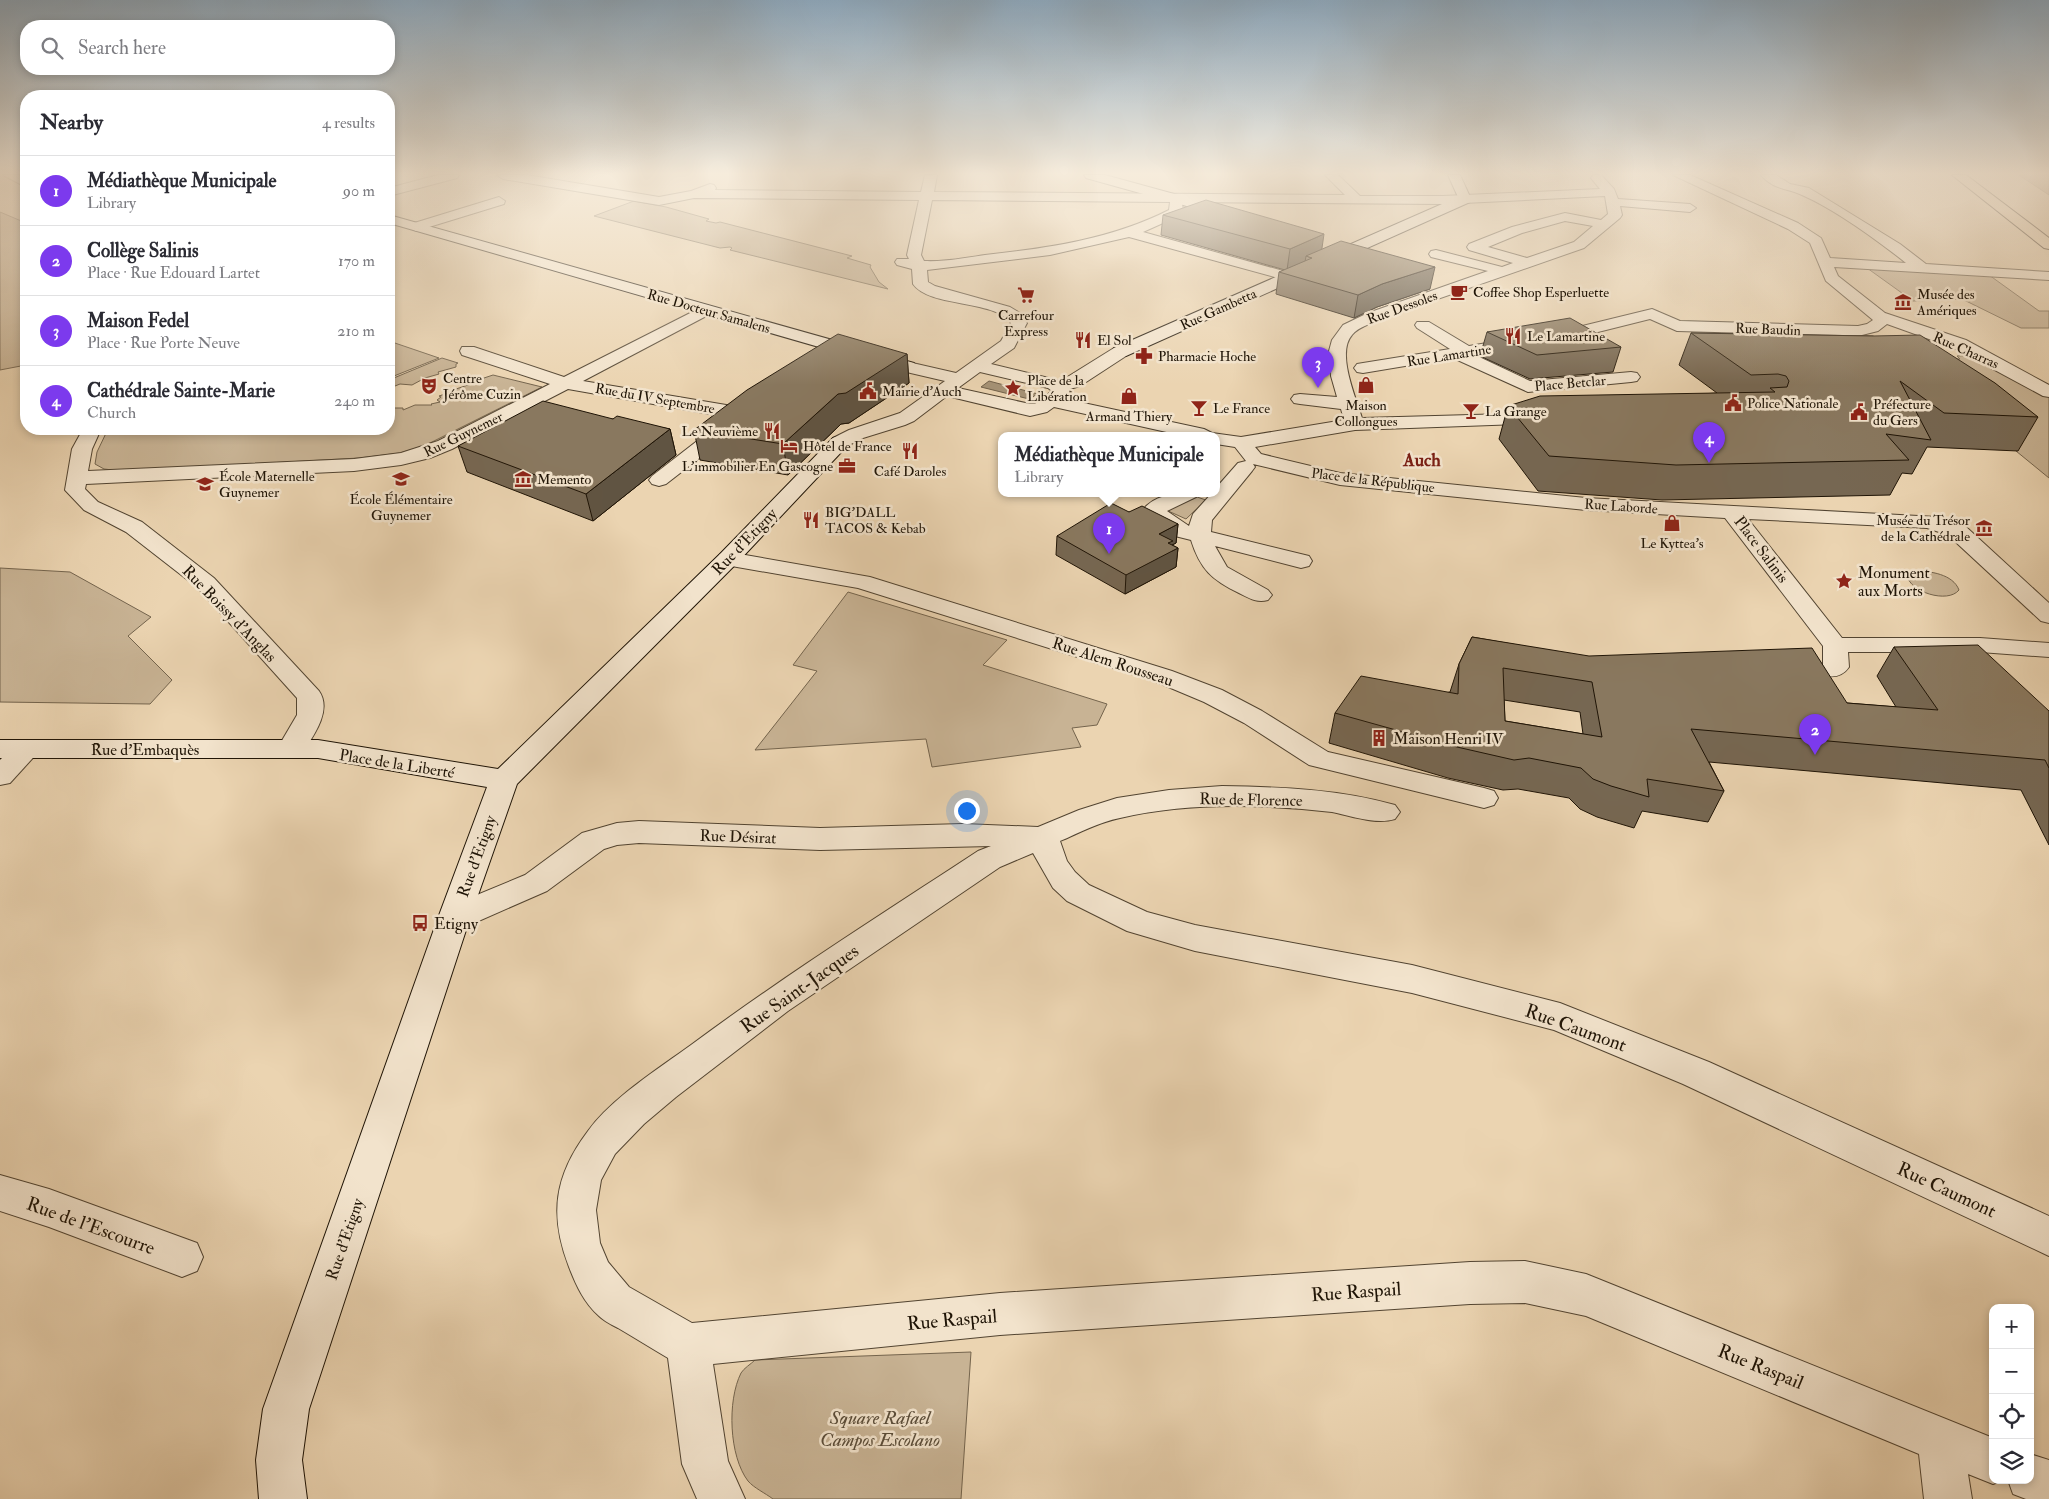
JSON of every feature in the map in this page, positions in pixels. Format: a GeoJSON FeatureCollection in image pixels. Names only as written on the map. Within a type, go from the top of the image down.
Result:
{"type":"FeatureCollection","features":[{"type":"Feature","properties":{"kind":"street","name":"Rue Docteur Samalens"},"geometry":{"type":"LineString","coordinates":[[479,245],[844,350],[959,379]]}},
{"type":"Feature","properties":{"kind":"street"},"geometry":{"type":"LineString","coordinates":[[916,245],[914,255],[919,267],[921,284],[930,290],[988,305],[1013,314],[1018,318],[1019,323],[1008,344],[943,390]]}},
{"type":"Feature","properties":{"kind":"street"},"geometry":{"type":"LineString","coordinates":[[897,261],[919,267],[1073,245]]}},
{"type":"Feature","properties":{"kind":"street"},"geometry":{"type":"LineString","coordinates":[[1174,245],[1289,277]]}},
{"type":"Feature","properties":{"kind":"street","name":"Rue Gambetta"},"geometry":{"type":"LineString","coordinates":[[1056,394],[1120,352],[1289,277],[1337,250],[1355,255],[1375,245]]}},
{"type":"Feature","properties":{"kind":"street"},"geometry":{"type":"LineString","coordinates":[[1479,245],[1474,247],[1529,263]]}},
{"type":"Feature","properties":{"kind":"street"},"geometry":{"type":"LineString","coordinates":[[1579,245],[1596,249]]}},
{"type":"Feature","properties":{"kind":"street","name":"Rue Dessoles"},"geometry":{"type":"LineString","coordinates":[[1349,404],[1339,370],[1336,351],[1346,331],[1374,316],[1579,245]]}},
{"type":"Feature","properties":{"kind":"street","name":"Rue Charras"},"geometry":{"type":"LineString","coordinates":[[1818,245],[1831,278],[1879,316],[1960,344],[2049,392]]}},
{"type":"Feature","properties":{"kind":"street"},"geometry":{"type":"LineString","coordinates":[[1892,245],[1922,268]]}},
{"type":"Feature","properties":{"kind":"street"},"geometry":{"type":"LineString","coordinates":[[1436,254],[1505,272]]}},
{"type":"Feature","properties":{"kind":"street"},"geometry":{"type":"LineString","coordinates":[[1826,262],[2049,276]]}},
{"type":"Feature","properties":{"kind":"street"},"geometry":{"type":"LineString","coordinates":[[1428,282],[1453,289]]}},
{"type":"Feature","properties":{"kind":"street","name":"Rue Guynemer"},"geometry":{"type":"LineString","coordinates":[[77,478],[354,465],[406,459],[435,450],[706,310]]}},
{"type":"Feature","properties":{"kind":"street","name":"Rue Baudin"},"geometry":{"type":"LineString","coordinates":[[1652,314],[1677,326],[1858,331],[1878,325],[1880,321],[1879,316]]}},
{"type":"Feature","properties":{"kind":"street","name":"Rue Lamartine"},"geometry":{"type":"LineString","coordinates":[[1362,368],[1570,334],[1652,314]]}},
{"type":"Feature","properties":{"kind":"street","name":"Place Betclar"},"geometry":{"type":"LineString","coordinates":[[1423,325],[1462,353],[1528,387],[1624,371],[1642,393]]}},
{"type":"Feature","properties":{"kind":"street"},"geometry":{"type":"LineString","coordinates":[[1570,334],[1586,345]]}},
{"type":"Feature","properties":{"kind":"street"},"geometry":{"type":"LineString","coordinates":[[828,360],[844,350]]}},
{"type":"Feature","properties":{"kind":"street","name":"Rue du IV Septembre"},"geometry":{"type":"LineString","coordinates":[[468,351],[566,383],[752,409],[660,480]]}},
{"type":"Feature","properties":{"kind":"street"},"geometry":{"type":"LineString","coordinates":[[977,366],[1056,394],[1193,432]]}},
{"type":"Feature","properties":{"kind":"street"},"geometry":{"type":"LineString","coordinates":[[943,390],[1022,409],[1041,408],[1056,394]]}},
{"type":"Feature","properties":{"kind":"street","name":"Rue d'Etigny"},"geometry":{"type":"LineString","coordinates":[[282,1499],[279,1460],[286,1409],[454,918],[504,780],[728,558],[840,442],[856,433],[894,424],[907,417],[943,390]]}},
{"type":"Feature","properties":{"kind":"street"},"geometry":{"type":"LineString","coordinates":[[1300,399],[1349,404],[1355,424]]}},
{"type":"Feature","properties":{"kind":"street"},"geometry":{"type":"LineString","coordinates":[[1220,477],[1247,456],[1355,424],[1562,419]]}},
{"type":"Feature","properties":{"kind":"street","name":"Rue Boissy d'Anglas"},"geometry":{"type":"LineString","coordinates":[[89,435],[82,449],[75,490],[91,506],[134,527],[206,583],[310,697],[310,716],[291,749]]}},
{"type":"Feature","properties":{"kind":"street","name":"Place de la République"},"geometry":{"type":"LineString","coordinates":[[1220,440],[1247,456],[1340,479],[1509,496]]}},
{"type":"Feature","properties":{"kind":"street"},"geometry":{"type":"LineString","coordinates":[[1220,492],[1247,456]]}},
{"type":"Feature","properties":{"kind":"street","name":"Rue Laborde"},"geometry":{"type":"LineString","coordinates":[[1509,496],[1586,504],[1732,513]]}},
{"type":"Feature","properties":{"kind":"street"},"geometry":{"type":"LineString","coordinates":[[1179,497],[1153,511],[1183,531],[1301,561]]}},
{"type":"Feature","properties":{"kind":"street"},"geometry":{"type":"LineString","coordinates":[[1216,497],[1200,519],[1198,527],[1200,536],[1219,572],[1260,594]]}},
{"type":"Feature","properties":{"kind":"street","name":"Place Salinis"},"geometry":{"type":"LineString","coordinates":[[1732,513],[1914,520],[1943,525],[1956,530],[2049,616]]}},
{"type":"Feature","properties":{"kind":"street","name":"Place Salinis"},"geometry":{"type":"LineString","coordinates":[[1732,513],[1835,646]]}},
{"type":"Feature","properties":{"kind":"street","name":"Rue Alem Rousseau"},"geometry":{"type":"LineString","coordinates":[[728,558],[862,582],[1163,676],[1214,696],[1245,712],[1319,760],[1484,798]]}},
{"type":"Feature","properties":{"kind":"street"},"geometry":{"type":"LineString","coordinates":[[1831,670],[1836,667],[1835,646],[1980,645],[2049,650]]}},
{"type":"Feature","properties":{"kind":"street","name":"Rue d'Embaquès"},"geometry":{"type":"LineString","coordinates":[[0,749],[291,749]]}},
{"type":"Feature","properties":{"kind":"street"},"geometry":{"type":"LineString","coordinates":[[0,776],[28,749]]}},
{"type":"Feature","properties":{"kind":"street","name":"Place de la Liberté"},"geometry":{"type":"LineString","coordinates":[[291,749],[318,750],[504,780]]}},
{"type":"Feature","properties":{"kind":"street","name":"Rue de Florence"},"geometry":{"type":"LineString","coordinates":[[1044,836],[1089,817],[1117,808],[1169,800],[1222,796],[1276,797],[1330,802],[1385,812]]}},
{"type":"Feature","properties":{"kind":"street","name":"Rue Désirat"},"geometry":{"type":"LineString","coordinates":[[454,918],[536,883],[594,841],[617,834],[639,832],[820,839],[963,835],[1044,836]]}},
{"type":"Feature","properties":{"kind":"street","name":"Rue Caumont"},"geometry":{"type":"LineString","coordinates":[[1044,836],[1047,851],[1054,866],[1064,880],[1078,893],[1138,922],[1195,938],[1412,979],[1560,1017],[1696,1073],[2049,1236]]}},
{"type":"Feature","properties":{"kind":"street","name":"Rue Saint-Jacques"},"geometry":{"type":"LineString","coordinates":[[688,1345],[614,1302],[593,1276],[580,1243],[576,1210],[582,1176],[602,1142],[631,1112],[776,1001],[990,859],[1044,836]]}},
{"type":"Feature","properties":{"kind":"street","name":"Rue de l'Escourre"},"geometry":{"type":"LineString","coordinates":[[0,1193],[49,1208],[182,1258]]}},
{"type":"Feature","properties":{"kind":"street","name":"Rue Raspail"},"geometry":{"type":"LineString","coordinates":[[688,1345],[1000,1314],[1470,1283],[1524,1282],[1586,1295],[1989,1459]]}},
{"type":"Feature","properties":{"kind":"street"},"geometry":{"type":"LineString","coordinates":[[688,1345],[705,1464],[721,1499]]}},
{"type":"Feature","properties":{"kind":"street"},"geometry":{"type":"LineString","coordinates":[[1940,1440],[1948,1499]]}},
{"type":"Feature","properties":{"kind":"street"},"geometry":{"type":"LineString","coordinates":[[2034,1478],[2049,1484]]}},
{"type":"Feature","properties":{"kind":"green space"},"geometry":{"type":"Polygon","coordinates":[[[0,245],[20,245],[20,366],[0,370],[0,245]]]}},
{"type":"Feature","properties":{"kind":"green space"},"geometry":{"type":"Polygon","coordinates":[[[708,245],[809,245],[852,256],[847,258],[871,265],[870,267],[879,282],[888,289],[730,250],[732,248],[730,247],[720,248],[708,245]]]}},
{"type":"Feature","properties":{"kind":"green space"},"geometry":{"type":"Polygon","coordinates":[[[1867,268],[1989,275],[2039,311],[2049,311],[2049,328],[2021,328],[1962,299],[1913,301],[1867,268]]]}},
{"type":"Feature","properties":{"kind":"green space"},"geometry":{"type":"Polygon","coordinates":[[[395,343],[439,358],[395,376],[395,343]]]}},
{"type":"Feature","properties":{"kind":"green space"},"geometry":{"type":"Polygon","coordinates":[[[1976,355],[2049,396],[2049,478],[2016,451],[1952,359],[1960,359],[1957,356],[1976,355]]]}},
{"type":"Feature","properties":{"kind":"green space"},"geometry":{"type":"Polygon","coordinates":[[[442,358],[458,363],[456,367],[438,372],[439,374],[425,378],[412,385],[400,384],[395,386],[395,378],[442,358]]]}},
{"type":"Feature","properties":{"kind":"green space"},"geometry":{"type":"Polygon","coordinates":[[[493,375],[542,387],[426,445],[400,453],[359,458],[122,471],[104,469],[95,464],[97,452],[105,435],[395,435],[395,408],[403,408],[403,410],[415,405],[432,405],[440,402],[437,400],[441,397],[439,396],[474,383],[472,382],[493,375]]]}},
{"type":"Feature","properties":{"kind":"green space"},"geometry":{"type":"Polygon","coordinates":[[[1192,497],[1206,500],[1186,519],[1166,510],[1192,497]]]}},
{"type":"Feature","properties":{"kind":"green space"},"geometry":{"type":"Polygon","coordinates":[[[0,568],[70,572],[151,617],[128,636],[172,680],[150,704],[0,702],[0,568]]]}},
{"type":"Feature","properties":{"kind":"green space"},"geometry":{"type":"Polygon","coordinates":[[[1915,571],[1940,574],[1952,580],[1959,590],[1947,596],[1938,596],[1921,591],[1909,581],[1907,575],[1915,571]]]}},
{"type":"Feature","properties":{"kind":"green space"},"geometry":{"type":"Polygon","coordinates":[[[848,592],[1007,640],[983,665],[1107,704],[1097,725],[1072,728],[1081,747],[932,767],[926,739],[755,750],[817,671],[793,665],[848,592]]]}},
{"type":"Feature","properties":{"kind":"green space","name":"Square Rafael Campos Escolano"},"geometry":{"type":"Polygon","coordinates":[[[971,1352],[961,1499],[773,1499],[748,1481],[737,1458],[732,1428],[732,1413],[741,1373],[755,1360],[971,1352]]]}},
{"type":"Feature","properties":{"kind":"shaded area"},"geometry":{"type":"Polygon","coordinates":[[[989,381],[1038,394],[1029,399],[981,387],[989,381]]]}},
{"type":"Feature","properties":{"kind":"building"},"geometry":{"type":"Polygon","coordinates":[[[1275,245],[1299,245],[1290,249],[1275,245]]]}},
{"type":"Feature","properties":{"kind":"building"},"geometry":{"type":"Polygon","coordinates":[[[1332,245],[1355,245],[1435,267],[1382,284],[1358,295],[1279,272],[1312,258],[1306,256],[1332,245]]]}},
{"type":"Feature","properties":{"kind":"building"},"geometry":{"type":"Polygon","coordinates":[[[1570,318],[1621,347],[1537,355],[1487,332],[1570,318]]]}},
{"type":"Feature","properties":{"kind":"building"},"geometry":{"type":"Polygon","coordinates":[[[1691,333],[1920,335],[1995,383],[2038,417],[1944,413],[1900,381],[1931,440],[1886,434],[1909,460],[1676,465],[1549,456],[1508,406],[1540,396],[1775,392],[1770,388],[1787,387],[1789,381],[1786,376],[1778,374],[1751,375],[1691,333]]]}},
{"type":"Feature","properties":{"kind":"building"},"geometry":{"type":"Polygon","coordinates":[[[838,334],[907,354],[846,393],[838,394],[783,444],[694,430],[747,390],[838,334]]]}},
{"type":"Feature","properties":{"kind":"building"},"geometry":{"type":"Polygon","coordinates":[[[543,401],[613,419],[617,416],[670,429],[586,494],[458,446],[543,401]]]}},
{"type":"Feature","properties":{"kind":"building"},"geometry":{"type":"Polygon","coordinates":[[[1111,503],[1129,512],[1142,506],[1178,524],[1159,534],[1173,541],[1168,543],[1178,548],[1126,575],[1057,536],[1111,503]]]}},
{"type":"Feature","properties":{"kind":"building"},"geometry":{"type":"Polygon","coordinates":[[[1472,637],[1589,656],[1812,648],[1847,703],[1938,710],[1894,647],[1978,645],[2049,711],[2049,768],[2045,760],[1691,729],[1724,791],[1647,779],[1649,797],[1593,779],[1581,768],[1529,758],[1514,760],[1457,747],[1335,713],[1361,676],[1458,694],[1459,664],[1472,637]],[[1503,668],[1505,721],[1602,737],[1592,682],[1503,668]]]}},
{"type":"Feature","properties":{"kind":"place","name":"Coffee Shop Esperluette"},"geometry":{"type":"Point","coordinates":[1459,292]}},
{"type":"Feature","properties":{"kind":"place","name":"Carrefour Express"},"geometry":{"type":"Point","coordinates":[1026,295]}},
{"type":"Feature","properties":{"kind":"place","name":"Musée des Amériques"},"geometry":{"type":"Point","coordinates":[1903,302]}},
{"type":"Feature","properties":{"kind":"place","name":"Le Lamartine"},"geometry":{"type":"Point","coordinates":[1513,336]}},
{"type":"Feature","properties":{"kind":"place","name":"El Sol"},"geometry":{"type":"Point","coordinates":[1083,340]}},
{"type":"Feature","properties":{"kind":"place","name":"Pharmacie Hoche"},"geometry":{"type":"Point","coordinates":[1144,356]}},
{"type":"Feature","properties":{"kind":"place","name":"Maison Collongues"},"geometry":{"type":"Point","coordinates":[1366,385]}},
{"type":"Feature","properties":{"kind":"place","name":"Centre Jérôme Cuzin"},"geometry":{"type":"Point","coordinates":[429,386]}},
{"type":"Feature","properties":{"kind":"place","name":"Place de la Libération"},"geometry":{"type":"Point","coordinates":[1013,388]}},
{"type":"Feature","properties":{"kind":"place","name":"Maison Fedel"},"geometry":{"type":"Point","coordinates":[1318,388]}},
{"type":"Feature","properties":{"kind":"place","name":"Mairie d'Auch"},"geometry":{"type":"Point","coordinates":[868,391]}},
{"type":"Feature","properties":{"kind":"place","name":"Armand Thiery"},"geometry":{"type":"Point","coordinates":[1129,396]}},
{"type":"Feature","properties":{"kind":"place","name":"Police Nationale"},"geometry":{"type":"Point","coordinates":[1733,403]}},
{"type":"Feature","properties":{"kind":"place","name":"Le France"},"geometry":{"type":"Point","coordinates":[1199,408]}},
{"type":"Feature","properties":{"kind":"place","name":"La Grange"},"geometry":{"type":"Point","coordinates":[1471,411]}},
{"type":"Feature","properties":{"kind":"place","name":"Préfecture du Gers"},"geometry":{"type":"Point","coordinates":[1859,412]}},
{"type":"Feature","properties":{"kind":"place","name":"Le Neuvième"},"geometry":{"type":"Point","coordinates":[772,431]}},
{"type":"Feature","properties":{"kind":"place","name":"Hôtel de France"},"geometry":{"type":"Point","coordinates":[789,446]}},
{"type":"Feature","properties":{"kind":"place","name":"Café Daroles"},"geometry":{"type":"Point","coordinates":[910,451]}},
{"type":"Feature","properties":{"kind":"place","name":"Cathédrale Sainte-Marie"},"geometry":{"type":"Point","coordinates":[1709,463]}},
{"type":"Feature","properties":{"kind":"place","name":"L'immobilier En Gascogne"},"geometry":{"type":"Point","coordinates":[847,466]}},
{"type":"Feature","properties":{"kind":"place","name":"École Élémentaire Guynemer"},"geometry":{"type":"Point","coordinates":[401,479]}},
{"type":"Feature","properties":{"kind":"place","name":"Memento"},"geometry":{"type":"Point","coordinates":[523,479]}},
{"type":"Feature","properties":{"kind":"place","name":"École Maternelle Guynemer"},"geometry":{"type":"Point","coordinates":[205,484]}},
{"type":"Feature","properties":{"kind":"place","name":"BIG'DALL TACOS & Kebab"},"geometry":{"type":"Point","coordinates":[811,520]}},
{"type":"Feature","properties":{"kind":"place","name":"Le Kyttea's"},"geometry":{"type":"Point","coordinates":[1672,523]}},
{"type":"Feature","properties":{"kind":"place","name":"Musée du Trésor de la Cathédrale"},"geometry":{"type":"Point","coordinates":[1984,528]}},
{"type":"Feature","properties":{"kind":"place","name":"Médiathèque Municipale"},"geometry":{"type":"Point","coordinates":[1109,554]}},
{"type":"Feature","properties":{"kind":"place","name":"Monument aux Morts"},"geometry":{"type":"Point","coordinates":[1844,581]}},
{"type":"Feature","properties":{"kind":"place","name":"Maison Henri IV"},"geometry":{"type":"Point","coordinates":[1379,738]}},
{"type":"Feature","properties":{"kind":"place","name":"Collège Salinis"},"geometry":{"type":"Point","coordinates":[1815,755]}},
{"type":"Feature","properties":{"kind":"place","name":"Etigny"},"geometry":{"type":"Point","coordinates":[420,923]}},
{"type":"Feature","properties":{"kind":"district","name":"Auch"},"geometry":{"type":"Point","coordinates":[1422,460]}}]}
